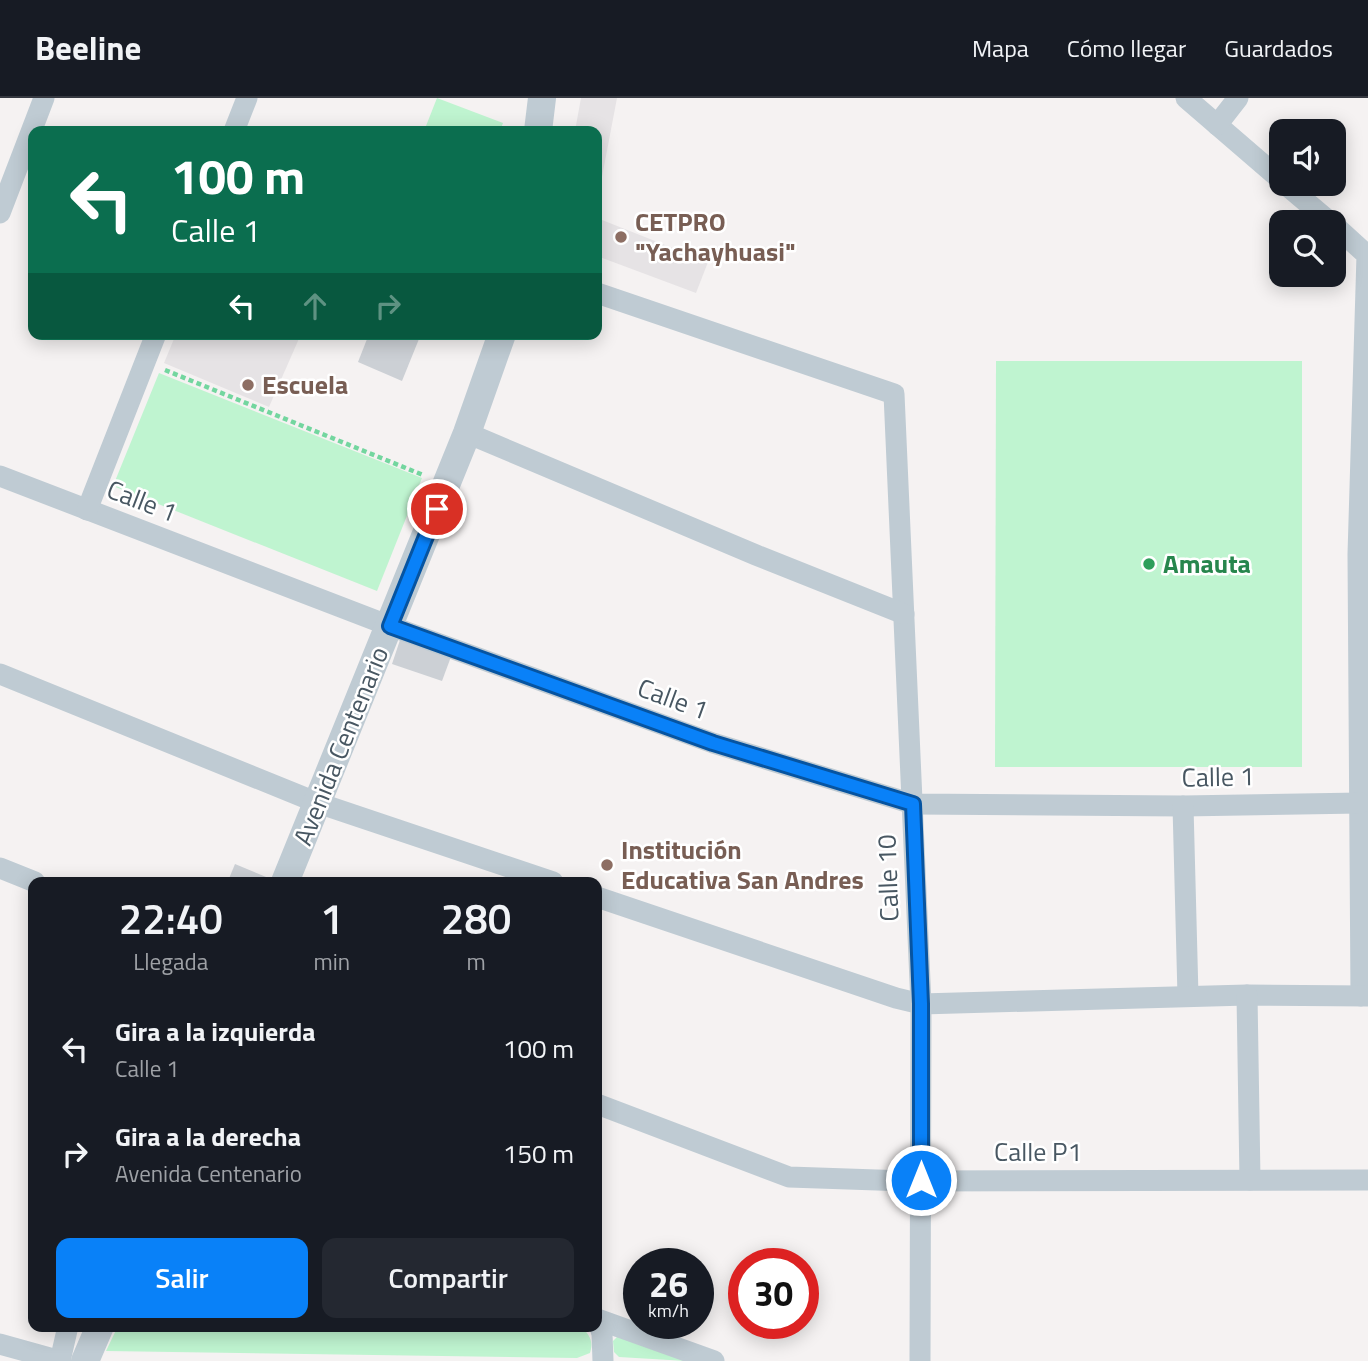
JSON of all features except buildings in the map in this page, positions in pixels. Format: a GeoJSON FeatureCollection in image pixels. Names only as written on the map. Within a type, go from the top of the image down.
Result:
{"type":"FeatureCollection","features":[{"type":"Feature","properties":{"kind":"street"},"geometry":{"type":"LineString","coordinates":[[33,126],[44,98]]}},
{"type":"Feature","properties":{"kind":"street"},"geometry":{"type":"LineString","coordinates":[[236,126],[247,98]]}},
{"type":"Feature","properties":{"kind":"street"},"geometry":{"type":"LineString","coordinates":[[539,126],[542,98]]}},
{"type":"Feature","properties":{"kind":"street"},"geometry":{"type":"LineString","coordinates":[[1186,98],[1269,170]]}},
{"type":"Feature","properties":{"kind":"street"},"geometry":{"type":"LineString","coordinates":[[1217,125],[1238,98]]}},
{"type":"Feature","properties":{"kind":"street"},"geometry":{"type":"LineString","coordinates":[[0,213],[28,140]]}},
{"type":"Feature","properties":{"kind":"street"},"geometry":{"type":"LineString","coordinates":[[1299,196],[1316,210]]}},
{"type":"Feature","properties":{"kind":"street"},"geometry":{"type":"LineString","coordinates":[[602,899],[896,998],[921,1004],[1188,996],[1364,996],[1360,803],[1368,255],[1346,236]]}},
{"type":"Feature","properties":{"kind":"street","name":"Calle 10"},"geometry":{"type":"LineString","coordinates":[[602,295],[894,394],[921,1004],[920,1361]]}},
{"type":"Feature","properties":{"kind":"street"},"geometry":{"type":"LineString","coordinates":[[87,510],[154,340]]}},
{"type":"Feature","properties":{"kind":"street","name":"Avenida Centenario"},"geometry":{"type":"LineString","coordinates":[[287,877],[447,485],[500,340]]}},
{"type":"Feature","properties":{"kind":"street"},"geometry":{"type":"LineString","coordinates":[[467,433],[756,555],[904,614]]}},
{"type":"Feature","properties":{"kind":"street","name":"Calle 1"},"geometry":{"type":"LineString","coordinates":[[0,476],[390,626],[713,743],[913,804],[1183,806],[1360,803]]}},
{"type":"Feature","properties":{"kind":"street"},"geometry":{"type":"LineString","coordinates":[[0,674],[318,803],[538,877]]}},
{"type":"Feature","properties":{"kind":"street"},"geometry":{"type":"LineString","coordinates":[[1183,806],[1188,996]]}},
{"type":"Feature","properties":{"kind":"street"},"geometry":{"type":"LineString","coordinates":[[0,868],[28,879]]}},
{"type":"Feature","properties":{"kind":"street"},"geometry":{"type":"LineString","coordinates":[[1247,995],[1250,1180]]}},
{"type":"Feature","properties":{"kind":"street","name":"Calle P1"},"geometry":{"type":"LineString","coordinates":[[602,1106],[789,1177],[921,1180],[1368,1180]]}},
{"type":"Feature","properties":{"kind":"street"},"geometry":{"type":"LineString","coordinates":[[602,1322],[714,1361]]}},
{"type":"Feature","properties":{"kind":"street"},"geometry":{"type":"LineString","coordinates":[[0,1343],[61,1361],[67,1332]]}},
{"type":"Feature","properties":{"kind":"street"},"geometry":{"type":"LineString","coordinates":[[85,1361],[97,1332]]}},
{"type":"Feature","properties":{"kind":"street"},"geometry":{"type":"LineString","coordinates":[[601,1332],[603,1361]]}},
{"type":"Feature","properties":{"kind":"path"},"geometry":{"type":"LineString","coordinates":[[145,361],[447,485]]}},
{"type":"Feature","properties":{"kind":"shaded area","name":"CETPRO \"Yachayhuasi\""},"geometry":{"type":"Polygon","coordinates":[[[581,98],[617,98],[602,177],[602,126],[576,126],[581,98]]]}},
{"type":"Feature","properties":{"kind":"shaded area","name":"CETPRO \"Yachayhuasi\""},"geometry":{"type":"Polygon","coordinates":[[[602,220],[708,262],[696,293],[602,258],[602,220]]]}},
{"type":"Feature","properties":{"kind":"shaded area","name":"Escuela"},"geometry":{"type":"Polygon","coordinates":[[[174,340],[298,340],[269,407],[164,363],[174,340]]]}},
{"type":"Feature","properties":{"kind":"green space"},"geometry":{"type":"Polygon","coordinates":[[[437,98],[503,123],[502,126],[426,126],[437,98]]]}},
{"type":"Feature","properties":{"kind":"green space","name":"Amauta"},"geometry":{"type":"Polygon","coordinates":[[[996,361],[1302,361],[1302,767],[995,767],[996,361]]]}},
{"type":"Feature","properties":{"kind":"green space"},"geometry":{"type":"Polygon","coordinates":[[[159,373],[422,478],[377,591],[113,486],[159,373]]]}},
{"type":"Feature","properties":{"kind":"green space"},"geometry":{"type":"Polygon","coordinates":[[[115,1332],[586,1332],[591,1341],[590,1353],[577,1358],[106,1351],[115,1332]]]}},
{"type":"Feature","properties":{"kind":"green space"},"geometry":{"type":"Polygon","coordinates":[[[618,1336],[686,1361],[619,1357],[614,1352],[613,1341],[618,1336]]]}},
{"type":"Feature","properties":{"kind":"place","name":"CETPRO \"Yachayhuasi\""},"geometry":{"type":"Point","coordinates":[621,237]}},
{"type":"Feature","properties":{"kind":"place","name":"Escuela"},"geometry":{"type":"Point","coordinates":[248,385]}},
{"type":"Feature","properties":{"kind":"place","name":"Amauta"},"geometry":{"type":"Point","coordinates":[1149,564]}},
{"type":"Feature","properties":{"kind":"place","name":"Institución Educativa San Andres"},"geometry":{"type":"Point","coordinates":[607,865]}},
{"type":"Feature","properties":{"kind":"route"},"geometry":{"type":"LineString","coordinates":[[437,509],[390,626],[713,743],[913,804],[921,1004],[921,1180]]}}]}
